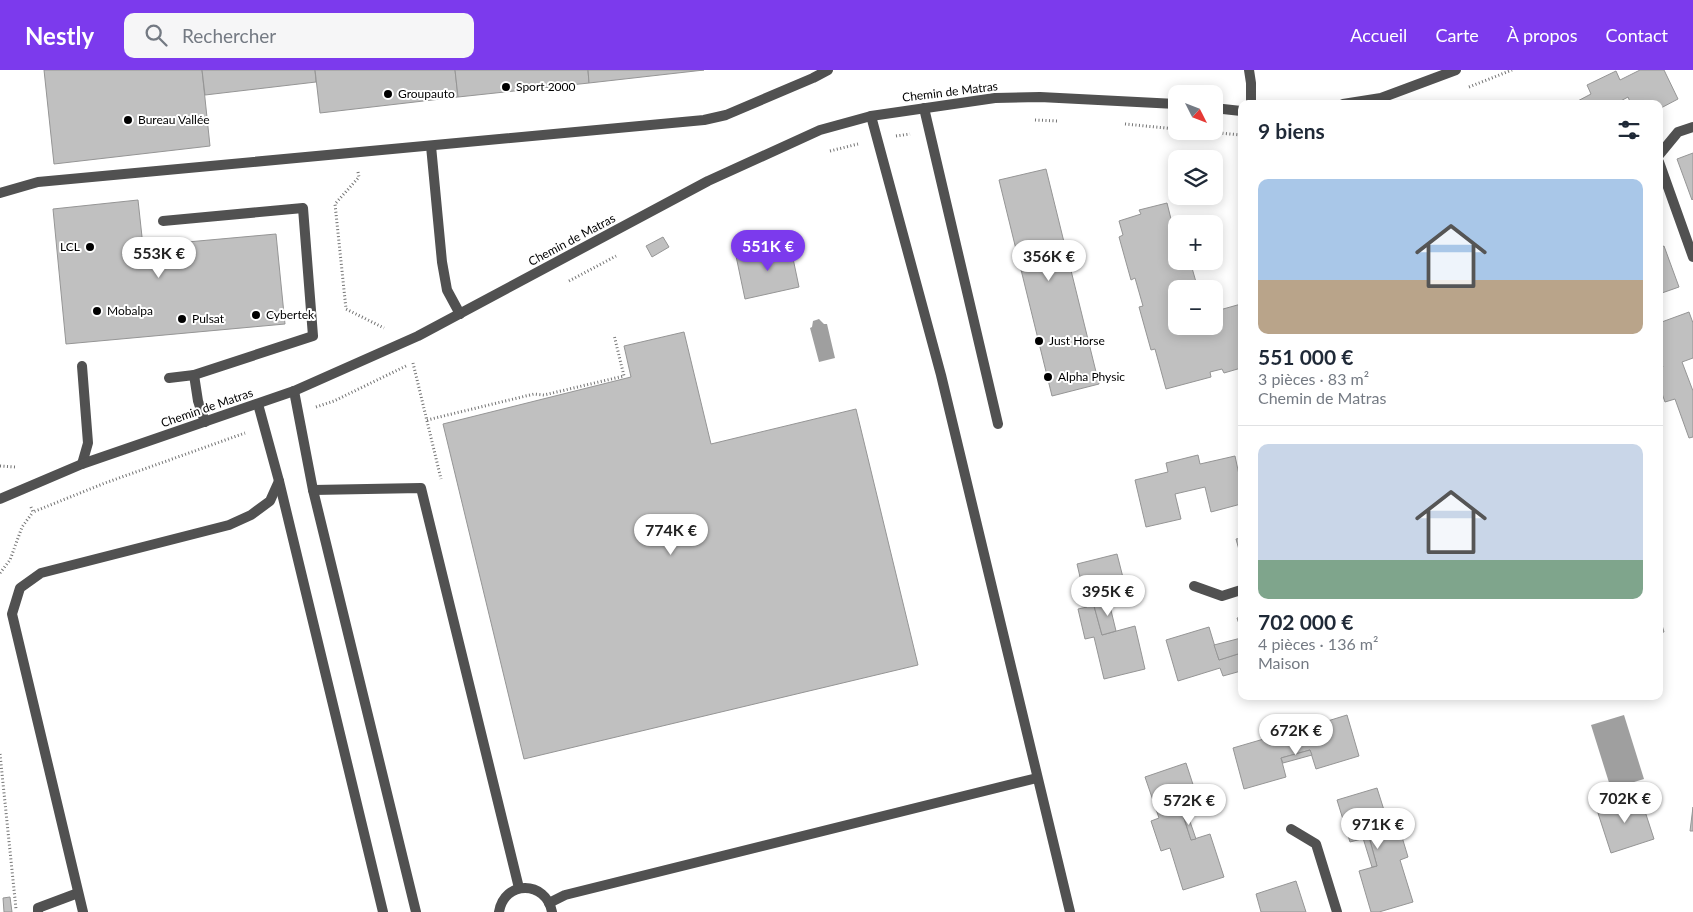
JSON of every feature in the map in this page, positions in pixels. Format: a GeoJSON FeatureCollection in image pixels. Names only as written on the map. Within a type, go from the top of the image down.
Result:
{"type":"FeatureCollection","features":[{"type":"Feature","properties":{"kind":"street"},"geometry":{"type":"LineString","coordinates":[[0,193],[38,182],[704,120],[726,115],[828,70]]}},
{"type":"Feature","properties":{"kind":"street"},"geometry":{"type":"LineString","coordinates":[[1249,70],[1251,100]]}},
{"type":"Feature","properties":{"kind":"street"},"geometry":{"type":"LineString","coordinates":[[1368,100],[1381,98],[1456,70]]}},
{"type":"Feature","properties":{"kind":"street","name":"Chemin de Matras"},"geometry":{"type":"LineString","coordinates":[[0,499],[82,464],[294,391],[418,336],[708,181],[820,130],[872,116],[995,98],[1040,97],[1168,104]]}},
{"type":"Feature","properties":{"kind":"street"},"geometry":{"type":"LineString","coordinates":[[924,108],[998,424]]}},
{"type":"Feature","properties":{"kind":"street"},"geometry":{"type":"LineString","coordinates":[[1223,109],[1238,111]]}},
{"type":"Feature","properties":{"kind":"street"},"geometry":{"type":"LineString","coordinates":[[872,116],[941,375],[1070,912]]}},
{"type":"Feature","properties":{"kind":"street"},"geometry":{"type":"LineString","coordinates":[[1663,150],[1678,132],[1693,127]]}},
{"type":"Feature","properties":{"kind":"street"},"geometry":{"type":"LineString","coordinates":[[431,146],[442,262],[447,290],[460,314]]}},
{"type":"Feature","properties":{"kind":"street"},"geometry":{"type":"LineString","coordinates":[[1663,173],[1693,257]]}},
{"type":"Feature","properties":{"kind":"street"},"geometry":{"type":"LineString","coordinates":[[163,221],[303,208],[312,336],[194,375],[169,378]]}},
{"type":"Feature","properties":{"kind":"street"},"geometry":{"type":"LineString","coordinates":[[82,366],[88,443],[82,464]]}},
{"type":"Feature","properties":{"kind":"street"},"geometry":{"type":"LineString","coordinates":[[194,375],[198,401],[205,422]]}},
{"type":"Feature","properties":{"kind":"street"},"geometry":{"type":"LineString","coordinates":[[294,391],[313,490],[416,912]]}},
{"type":"Feature","properties":{"kind":"street"},"geometry":{"type":"LineString","coordinates":[[258,404],[279,481],[383,912]]}},
{"type":"Feature","properties":{"kind":"street"},"geometry":{"type":"LineString","coordinates":[[83,912],[12,614],[20,588],[41,573],[229,525],[251,515],[270,501],[279,481]]}},
{"type":"Feature","properties":{"kind":"street"},"geometry":{"type":"LineString","coordinates":[[313,490],[422,488],[519,888]]}},
{"type":"Feature","properties":{"kind":"street"},"geometry":{"type":"LineString","coordinates":[[1194,586],[1222,596],[1238,591]]}},
{"type":"Feature","properties":{"kind":"street"},"geometry":{"type":"LineString","coordinates":[[499,912],[499,907],[507,895],[519,888],[537,890],[544,895],[551,907],[565,895],[1037,778]]}},
{"type":"Feature","properties":{"kind":"street"},"geometry":{"type":"LineString","coordinates":[[1291,829],[1316,844],[1337,912]]}},
{"type":"Feature","properties":{"kind":"street"},"geometry":{"type":"LineString","coordinates":[[38,912],[38,908],[78,893]]}},
{"type":"Feature","properties":{"kind":"path"},"geometry":{"type":"LineString","coordinates":[[1034,120],[1061,121]]}},
{"type":"Feature","properties":{"kind":"path"},"geometry":{"type":"LineString","coordinates":[[1116,123],[1168,128]]}},
{"type":"Feature","properties":{"kind":"path"},"geometry":{"type":"LineString","coordinates":[[829,151],[929,131]]}},
{"type":"Feature","properties":{"kind":"path"},"geometry":{"type":"LineString","coordinates":[[1223,133],[1238,135]]}},
{"type":"Feature","properties":{"kind":"path"},"geometry":{"type":"LineString","coordinates":[[356,153],[359,177],[335,204],[346,309],[384,328]]}},
{"type":"Feature","properties":{"kind":"path"},"geometry":{"type":"LineString","coordinates":[[568,281],[618,255]]}},
{"type":"Feature","properties":{"kind":"path"},"geometry":{"type":"LineString","coordinates":[[427,420],[534,394],[544,395],[624,376],[614,335]]}},
{"type":"Feature","properties":{"kind":"path"},"geometry":{"type":"LineString","coordinates":[[298,414],[334,401],[421,359]]}},
{"type":"Feature","properties":{"kind":"path"},"geometry":{"type":"LineString","coordinates":[[413,363],[443,488]]}},
{"type":"Feature","properties":{"kind":"path"},"geometry":{"type":"LineString","coordinates":[[0,573],[10,560],[22,527],[33,512],[105,483],[264,426]]}},
{"type":"Feature","properties":{"kind":"path"},"geometry":{"type":"LineString","coordinates":[[0,466],[16,467]]}},
{"type":"Feature","properties":{"kind":"path"},"geometry":{"type":"LineString","coordinates":[[29,503],[33,512]]}},
{"type":"Feature","properties":{"kind":"path"},"geometry":{"type":"LineString","coordinates":[[0,754],[16,912]]}},
{"type":"Feature","properties":{"kind":"shaded area"},"geometry":{"type":"Polygon","coordinates":[[[819,319],[824,324],[827,324],[835,358],[819,362],[810,328],[813,321],[819,319]]]}},
{"type":"Feature","properties":{"kind":"shaded area"},"geometry":{"type":"Polygon","coordinates":[[[1624,715],[1644,779],[1611,789],[1591,725],[1624,715]]]}},
{"type":"Feature","properties":{"kind":"building","name":"Bureau Vallée"},"geometry":{"type":"Polygon","coordinates":[[[44,70],[202,70],[210,146],[54,164],[44,70]]]}},
{"type":"Feature","properties":{"kind":"building"},"geometry":{"type":"Polygon","coordinates":[[[202,70],[315,70],[316,82],[205,95],[202,70]]]}},
{"type":"Feature","properties":{"kind":"building","name":"Groupauto"},"geometry":{"type":"Polygon","coordinates":[[[315,70],[455,70],[458,97],[320,113],[315,70]]]}},
{"type":"Feature","properties":{"kind":"building","name":"Sport 2000"},"geometry":{"type":"Polygon","coordinates":[[[455,70],[588,70],[589,83],[458,97],[455,70]]]}},
{"type":"Feature","properties":{"kind":"building"},"geometry":{"type":"Polygon","coordinates":[[[588,70],[704,70],[589,83],[588,70]]]}},
{"type":"Feature","properties":{"kind":"building"},"geometry":{"type":"Polygon","coordinates":[[[1640,70],[1664,70],[1678,99],[1663,107],[1663,100],[1629,100],[1628,97],[1622,100],[1580,100],[1591,94],[1587,85],[1616,71],[1620,80],[1640,70]]]}},
{"type":"Feature","properties":{"kind":"building"},"geometry":{"type":"Polygon","coordinates":[[[1693,153],[1693,199],[1692,200],[1677,159],[1693,153]]]}},
{"type":"Feature","properties":{"kind":"building"},"geometry":{"type":"Polygon","coordinates":[[[1046,169],[1099,384],[1052,396],[999,180],[1046,169]]]}},
{"type":"Feature","properties":{"kind":"building"},"geometry":{"type":"Polygon","coordinates":[[[138,200],[143,246],[276,234],[285,324],[66,344],[53,209],[138,200]]]}},
{"type":"Feature","properties":{"kind":"building"},"geometry":{"type":"Polygon","coordinates":[[[1167,203],[1170,215],[1168,215],[1168,270],[1193,270],[1195,280],[1168,280],[1168,335],[1223,335],[1223,309],[1238,305],[1238,369],[1224,373],[1222,369],[1210,372],[1211,377],[1166,389],[1155,349],[1151,350],[1139,307],[1143,306],[1135,278],[1131,280],[1119,237],[1123,235],[1119,221],[1141,214],[1139,210],[1167,203]]]}},
{"type":"Feature","properties":{"kind":"building"},"geometry":{"type":"Polygon","coordinates":[[[663,237],[669,247],[652,257],[646,246],[663,237]]]}},
{"type":"Feature","properties":{"kind":"building"},"geometry":{"type":"Polygon","coordinates":[[[790,244],[799,287],[745,299],[736,256],[790,244]]]}},
{"type":"Feature","properties":{"kind":"building"},"geometry":{"type":"Polygon","coordinates":[[[1663,246],[1679,287],[1663,293],[1663,246]]]}},
{"type":"Feature","properties":{"kind":"building"},"geometry":{"type":"Polygon","coordinates":[[[1689,312],[1693,323],[1693,358],[1682,362],[1693,391],[1693,437],[1689,438],[1675,399],[1665,402],[1663,396],[1663,322],[1689,312]]]}},
{"type":"Feature","properties":{"kind":"building"},"geometry":{"type":"Polygon","coordinates":[[[684,332],[711,444],[856,409],[918,665],[524,759],[443,424],[631,377],[624,346],[684,332]]]}},
{"type":"Feature","properties":{"kind":"building"},"geometry":{"type":"Polygon","coordinates":[[[1198,455],[1200,464],[1235,456],[1238,470],[1238,505],[1211,512],[1205,487],[1175,494],[1181,519],[1146,527],[1135,480],[1168,472],[1166,463],[1198,455]]]}},
{"type":"Feature","properties":{"kind":"building"},"geometry":{"type":"Polygon","coordinates":[[[1117,554],[1128,597],[1094,606],[1102,635],[1135,626],[1145,669],[1104,679],[1094,637],[1085,639],[1078,609],[1087,607],[1077,564],[1117,554]]]}},
{"type":"Feature","properties":{"kind":"building"},"geometry":{"type":"Polygon","coordinates":[[[1109,602],[1116,631],[1102,635],[1094,606],[1109,602]]]}},
{"type":"Feature","properties":{"kind":"building"},"geometry":{"type":"Polygon","coordinates":[[[1209,627],[1219,660],[1238,654],[1238,672],[1223,676],[1220,668],[1178,681],[1166,640],[1209,627]]]}},
{"type":"Feature","properties":{"kind":"building"},"geometry":{"type":"Polygon","coordinates":[[[1238,639],[1238,654],[1219,660],[1214,645],[1238,639]]]}},
{"type":"Feature","properties":{"kind":"building"},"geometry":{"type":"Polygon","coordinates":[[[1347,715],[1359,756],[1316,769],[1310,750],[1281,758],[1286,777],[1244,789],[1233,748],[1274,736],[1272,728],[1302,719],[1305,728],[1347,715]]]}},
{"type":"Feature","properties":{"kind":"building"},"geometry":{"type":"Polygon","coordinates":[[[1310,750],[1312,755],[1283,763],[1281,758],[1310,750]]]}},
{"type":"Feature","properties":{"kind":"building"},"geometry":{"type":"Polygon","coordinates":[[[1186,763],[1200,806],[1182,812],[1191,840],[1210,834],[1224,877],[1183,890],[1170,848],[1161,851],[1151,821],[1159,818],[1145,777],[1186,763]]]}},
{"type":"Feature","properties":{"kind":"building"},"geometry":{"type":"Polygon","coordinates":[[[1377,788],[1390,829],[1399,827],[1408,857],[1400,860],[1413,902],[1379,912],[1371,912],[1359,871],[1377,866],[1369,837],[1350,842],[1337,800],[1377,788]]]}},
{"type":"Feature","properties":{"kind":"building"},"geometry":{"type":"Polygon","coordinates":[[[1640,796],[1654,839],[1611,853],[1597,810],[1640,796]]]}},
{"type":"Feature","properties":{"kind":"building"},"geometry":{"type":"Polygon","coordinates":[[[1693,807],[1693,831],[1690,831],[1693,807]]]}},
{"type":"Feature","properties":{"kind":"building"},"geometry":{"type":"Polygon","coordinates":[[[1186,810],[1196,839],[1191,840],[1182,812],[1186,810]]]}},
{"type":"Feature","properties":{"kind":"building"},"geometry":{"type":"Polygon","coordinates":[[[1369,837],[1377,866],[1372,867],[1363,838],[1369,837]]]}},
{"type":"Feature","properties":{"kind":"building"},"geometry":{"type":"Polygon","coordinates":[[[1296,881],[1306,912],[1261,912],[1256,894],[1296,881]]]}},
{"type":"Feature","properties":{"kind":"building"},"geometry":{"type":"Polygon","coordinates":[[[10,897],[12,912],[4,912],[3,898],[10,897]]]}},
{"type":"Feature","properties":{"kind":"place","name":"Sport 2000"},"geometry":{"type":"Point","coordinates":[506,87]}},
{"type":"Feature","properties":{"kind":"place","name":"Groupauto"},"geometry":{"type":"Point","coordinates":[388,94]}},
{"type":"Feature","properties":{"kind":"place","name":"Bureau Vallée"},"geometry":{"type":"Point","coordinates":[128,120]}},
{"type":"Feature","properties":{"kind":"place","name":"LCL"},"geometry":{"type":"Point","coordinates":[90,247]}},
{"type":"Feature","properties":{"kind":"place","name":"Mobalpa"},"geometry":{"type":"Point","coordinates":[97,311]}},
{"type":"Feature","properties":{"kind":"place","name":"Cybertek"},"geometry":{"type":"Point","coordinates":[256,315]}},
{"type":"Feature","properties":{"kind":"place","name":"Pulsat"},"geometry":{"type":"Point","coordinates":[182,319]}},
{"type":"Feature","properties":{"kind":"place","name":"Just Horse"},"geometry":{"type":"Point","coordinates":[1039,341]}},
{"type":"Feature","properties":{"kind":"place","name":"Alpha Physic"},"geometry":{"type":"Point","coordinates":[1048,377]}}]}
